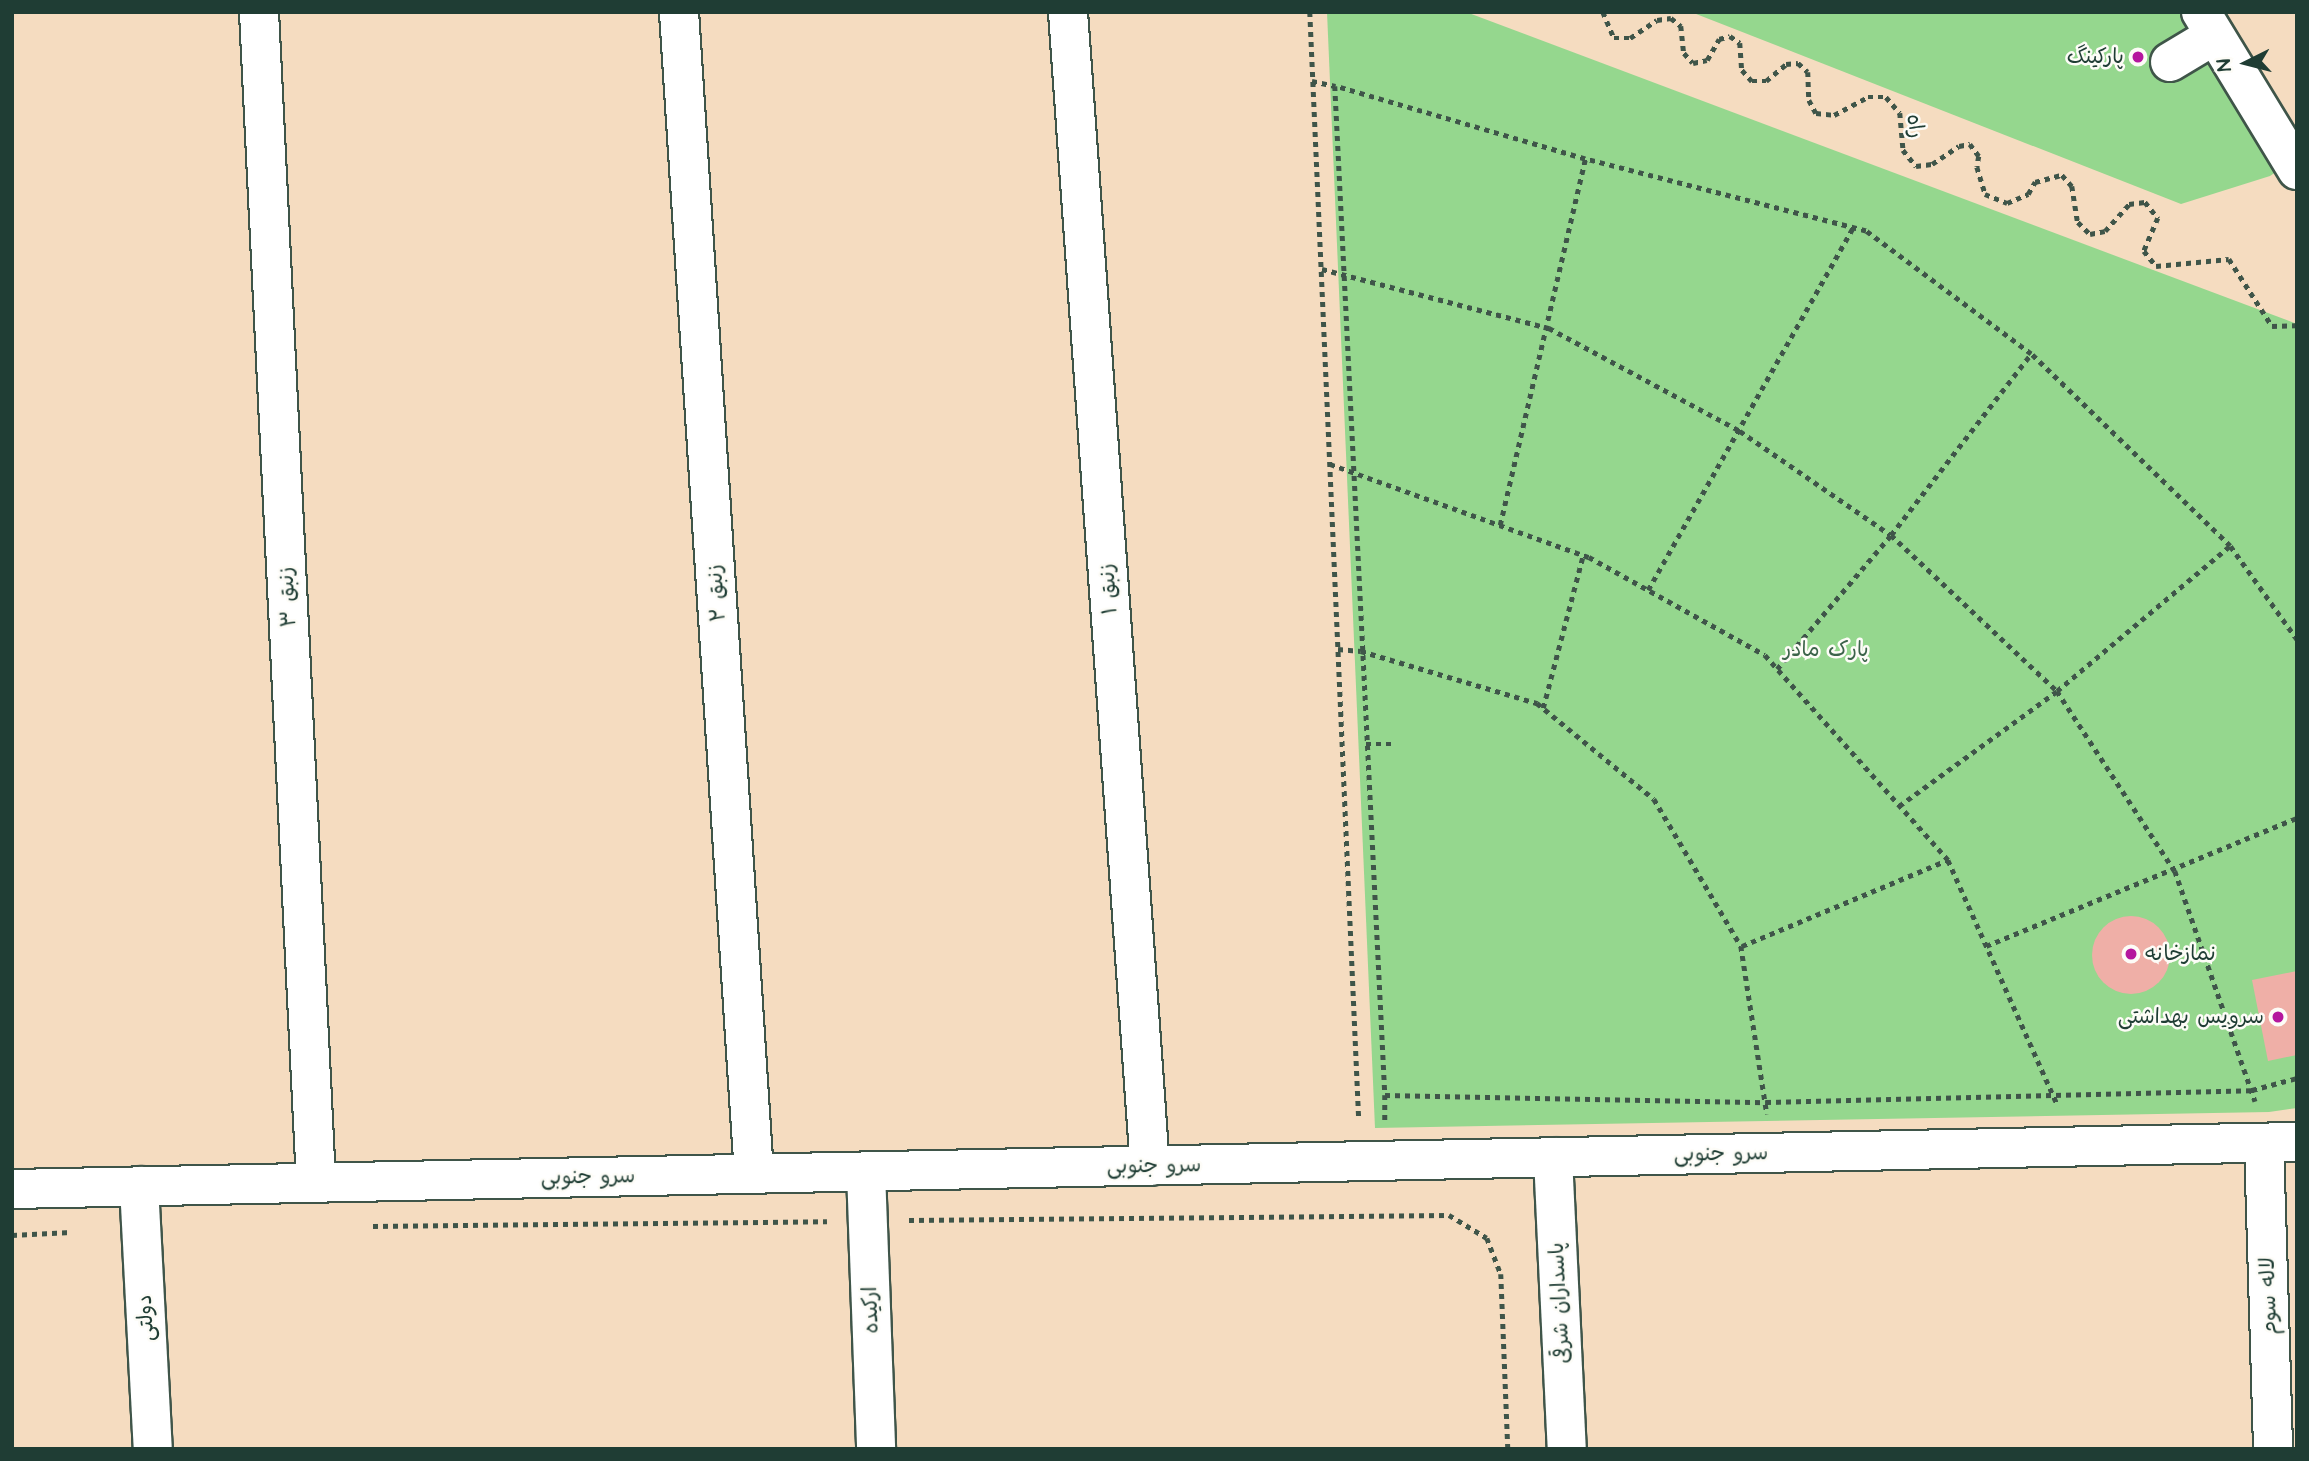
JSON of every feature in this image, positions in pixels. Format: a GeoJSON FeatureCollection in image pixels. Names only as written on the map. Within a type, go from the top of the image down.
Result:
{"type":"FeatureCollection","features":[{"type":"Feature","properties":{"kind":"main road","name":"زنبق ۳"},"geometry":{"type":"LineString","coordinates":[[259,12],[316,1183]]}},
{"type":"Feature","properties":{"kind":"main road","name":"زنبق ۲"},"geometry":{"type":"LineString","coordinates":[[680,12],[754,1174]]}},
{"type":"Feature","properties":{"kind":"main road","name":"زنبق ۱"},"geometry":{"type":"LineString","coordinates":[[1068,12],[1150,1166]]}},
{"type":"Feature","properties":{"kind":"main road"},"geometry":{"type":"LineString","coordinates":[[2170,62],[2208,24],[2297,170]]}},
{"type":"Feature","properties":{"kind":"main road","name":"سرو جنوبی"},"geometry":{"type":"LineString","coordinates":[[12,1189],[2280,1142]]}},
{"type":"Feature","properties":{"kind":"main road","name":"لاله سوم"},"geometry":{"type":"LineString","coordinates":[[2273,1449],[2280,1142]]}},
{"type":"Feature","properties":{"kind":"main road","name":"پاسداران شرقی"},"geometry":{"type":"LineString","coordinates":[[1553,1157],[1567,1449]]}},
{"type":"Feature","properties":{"kind":"main road","name":"ارکیده"},"geometry":{"type":"LineString","coordinates":[[866,1172],[876,1449]]}},
{"type":"Feature","properties":{"kind":"main road","name":"دولتی"},"geometry":{"type":"LineString","coordinates":[[139,1186],[153,1449]]}},
{"type":"Feature","properties":{"kind":"path"},"geometry":{"type":"LineString","coordinates":[[1310,12],[1361,1161]]}},
{"type":"Feature","properties":{"kind":"path","name":"راه"},"geometry":{"type":"LineString","coordinates":[[1602,12],[1614,38],[1630,38],[1657,20],[1671,18],[1681,26],[1684,53],[1693,63],[1707,61],[1719,39],[1730,36],[1740,43],[1742,70],[1752,80],[1766,81],[1786,64],[1798,63],[1808,72],[1809,100],[1816,113],[1834,115],[1868,97],[1886,97],[1900,113],[1903,150],[1916,166],[1932,164],[1959,146],[1970,144],[1979,156],[1977,167],[1986,194],[2007,203],[2028,194],[2035,182],[2062,175],[2072,186],[2078,222],[2090,234],[2105,231],[2129,204],[2145,202],[2158,218],[2144,251],[2156,266],[2230,259],[2272,326],[2297,325]]}},
{"type":"Feature","properties":{"kind":"path"},"geometry":{"type":"LineString","coordinates":[[1312,81],[1585,159],[1866,231],[2031,354],[2231,545],[2297,640]]}},
{"type":"Feature","properties":{"kind":"path"},"geometry":{"type":"LineString","coordinates":[[1335,86],[1385,1095],[1766,1102],[2252,1090],[2297,1079]]}},
{"type":"Feature","properties":{"kind":"path"},"geometry":{"type":"LineString","coordinates":[[1500,525],[1549,328],[1585,159]]}},
{"type":"Feature","properties":{"kind":"path"},"geometry":{"type":"LineString","coordinates":[[1648,590],[1853,228]]}},
{"type":"Feature","properties":{"kind":"path"},"geometry":{"type":"LineString","coordinates":[[1322,269],[1549,328],[1740,430],[1891,535],[2057,691],[2175,871],[2252,1090],[2280,1142]]}},
{"type":"Feature","properties":{"kind":"path"},"geometry":{"type":"LineString","coordinates":[[1777,669],[1891,535],[2031,354]]}},
{"type":"Feature","properties":{"kind":"path"},"geometry":{"type":"LineString","coordinates":[[1330,464],[1583,555],[1765,655],[1948,860],[2054,1095],[2068,1147]]}},
{"type":"Feature","properties":{"kind":"path"},"geometry":{"type":"LineString","coordinates":[[1899,806],[2057,691],[2231,545]]}},
{"type":"Feature","properties":{"kind":"path"},"geometry":{"type":"LineString","coordinates":[[1543,708],[1583,555]]}},
{"type":"Feature","properties":{"kind":"path"},"geometry":{"type":"LineString","coordinates":[[1338,649],[1361,651],[1543,708],[1654,799],[1741,946],[1766,1102],[1769,1153]]}},
{"type":"Feature","properties":{"kind":"path"},"geometry":{"type":"LineString","coordinates":[[1366,744],[1391,744]]}},
{"type":"Feature","properties":{"kind":"path"},"geometry":{"type":"LineString","coordinates":[[1986,946],[2175,871],[2297,818]]}},
{"type":"Feature","properties":{"kind":"path"},"geometry":{"type":"LineString","coordinates":[[1741,946],[1948,860]]}},
{"type":"Feature","properties":{"kind":"green space","name":"پارک مادر"},"geometry":{"type":"Polygon","coordinates":[[[1327,12],[1466,12],[2297,324],[2297,1108],[2269,1112],[1375,1128],[1327,12]]]}},
{"type":"Feature","properties":{"kind":"green space"},"geometry":{"type":"Polygon","coordinates":[[[1691,12],[2201,12],[2292,161],[2270,176],[2181,204],[1691,12]]]}},
{"type":"Feature","properties":{"kind":"building","name":"نمازخانه"},"geometry":{"type":"Polygon","coordinates":[[[2131,916],[2146,919],[2159,927],[2167,940],[2170,955],[2167,970],[2159,983],[2146,991],[2131,994],[2116,991],[2103,983],[2095,970],[2092,955],[2095,940],[2103,927],[2116,919],[2131,916]]]}},
{"type":"Feature","properties":{"kind":"building","name":"سرویس بهداشتی"},"geometry":{"type":"Polygon","coordinates":[[[2297,971],[2297,1055],[2268,1061],[2252,980],[2297,971]]]}},
{"type":"Feature","properties":{"kind":"place","name":"پارکینگ"},"geometry":{"type":"Point","coordinates":[2138,57]}},
{"type":"Feature","properties":{"kind":"place","name":"نمازخانه"},"geometry":{"type":"Point","coordinates":[2131,954]}},
{"type":"Feature","properties":{"kind":"place","name":"سرویس بهداشتی"},"geometry":{"type":"Point","coordinates":[2278,1017]}}]}
